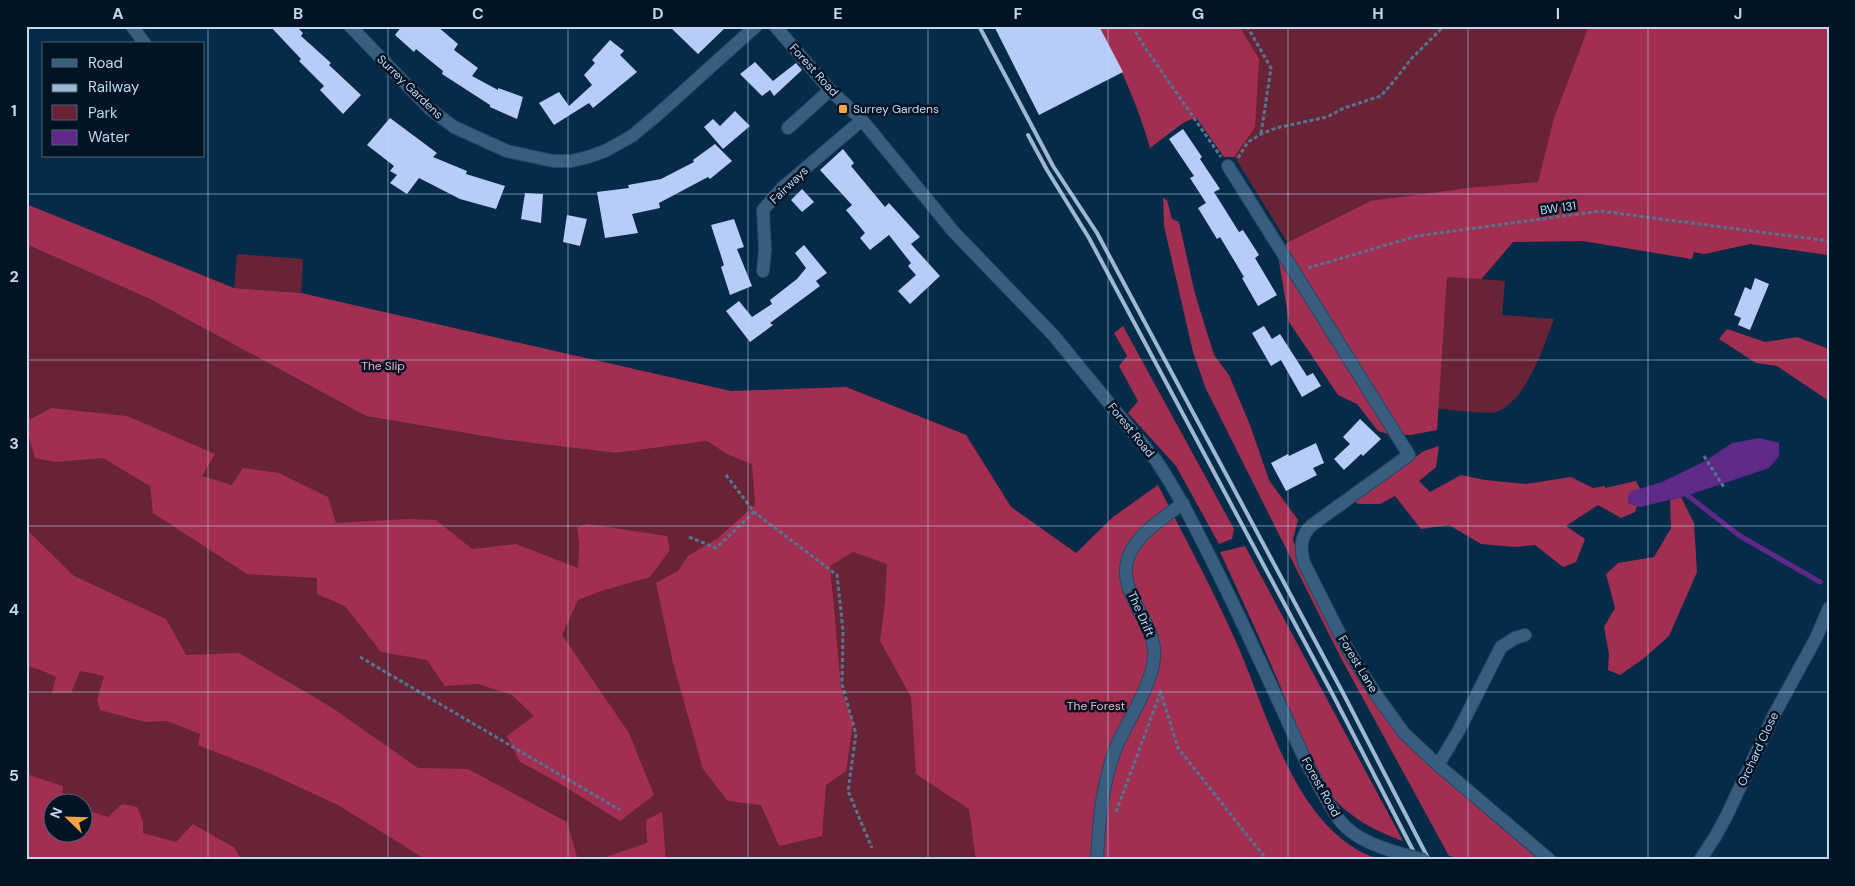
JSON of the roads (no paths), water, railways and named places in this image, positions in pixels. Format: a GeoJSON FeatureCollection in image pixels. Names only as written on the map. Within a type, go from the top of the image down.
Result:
{"type":"FeatureCollection","features":[{"type":"Feature","properties":{"kind":"street"},"geometry":{"type":"LineString","coordinates":[[132,26],[144,42]]}},
{"type":"Feature","properties":{"kind":"street","name":"Surrey Gardens"},"geometry":{"type":"LineString","coordinates":[[350,26],[430,110],[454,127],[507,151],[553,161],[571,161],[588,157],[632,136],[756,26]]}},
{"type":"Feature","properties":{"kind":"street","name":"Forest Road"},"geometry":{"type":"LineString","coordinates":[[775,26],[830,90],[862,120],[954,231],[1054,336],[1154,459],[1183,503],[1247,631],[1307,764],[1338,819],[1353,832],[1371,843],[1424,860]]}},
{"type":"Feature","properties":{"kind":"street"},"geometry":{"type":"LineString","coordinates":[[788,128],[830,90]]}},
{"type":"Feature","properties":{"kind":"street","name":"Fairways"},"geometry":{"type":"LineString","coordinates":[[764,271],[763,210],[782,188],[862,120]]}},
{"type":"Feature","properties":{"kind":"street","name":"Forest Lane"},"geometry":{"type":"LineString","coordinates":[[1228,166],[1408,456],[1306,531],[1302,539],[1301,552],[1304,563],[1348,650],[1374,693],[1404,733],[1438,765],[1550,860]]}},
{"type":"Feature","properties":{"kind":"street","name":"The Drift"},"geometry":{"type":"LineString","coordinates":[[1097,860],[1100,805],[1107,774],[1117,745],[1153,668],[1154,645],[1126,577],[1128,559],[1136,543],[1183,503]]}},
{"type":"Feature","properties":{"kind":"street","name":"Orchard Close"},"geometry":{"type":"LineString","coordinates":[[1700,860],[1726,817],[1774,715],[1816,638],[1829,608]]}},
{"type":"Feature","properties":{"kind":"street"},"geometry":{"type":"LineString","coordinates":[[1438,765],[1459,730],[1501,646],[1515,638],[1525,636]]}},
{"type":"Feature","properties":{"kind":"water"},"geometry":{"type":"Polygon","coordinates":[[[1759,438],[1779,443],[1779,456],[1769,468],[1686,496],[1640,507],[1628,503],[1629,492],[1662,482],[1705,461],[1732,443],[1759,438]]]}},
{"type":"Feature","properties":{"kind":"waterway"},"geometry":{"type":"LineString","coordinates":[[1683,492],[1740,536],[1820,582]]}},
{"type":"Feature","properties":{"kind":"railway"},"geometry":{"type":"LineString","coordinates":[[979,26],[1053,166],[1097,233],[1343,693],[1429,860]]}},
{"type":"Feature","properties":{"kind":"railway"},"geometry":{"type":"LineString","coordinates":[[1028,135],[1089,238],[1334,697],[1418,860]]}},
{"type":"Feature","properties":{"kind":"place","name":"Surrey Gardens"},"geometry":{"type":"Point","coordinates":[843,109]}},
{"type":"Feature","properties":{"kind":"park label","name":"The Slip"},"geometry":{"type":"Point","coordinates":[383,366]}},
{"type":"Feature","properties":{"kind":"park label","name":"The Forest"},"geometry":{"type":"Point","coordinates":[1096,706]}}]}
